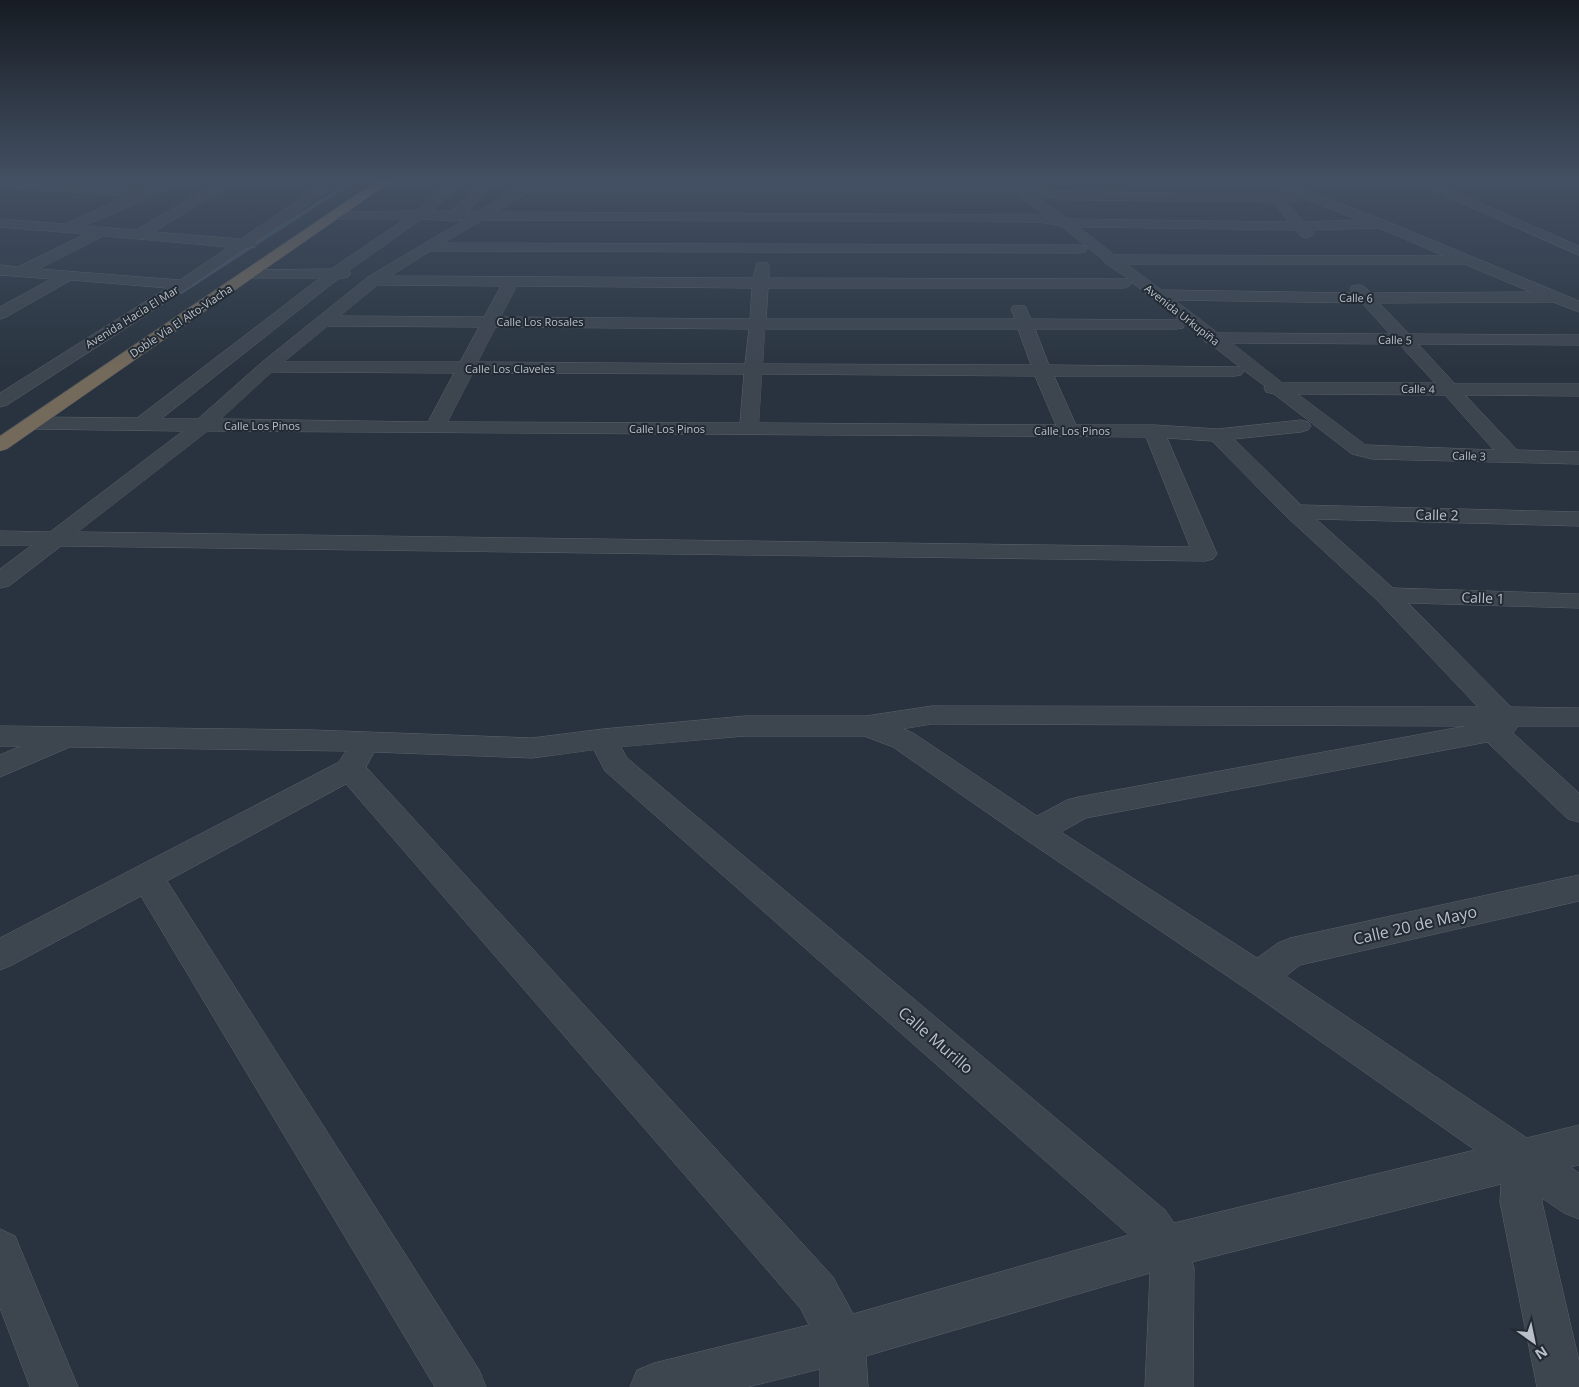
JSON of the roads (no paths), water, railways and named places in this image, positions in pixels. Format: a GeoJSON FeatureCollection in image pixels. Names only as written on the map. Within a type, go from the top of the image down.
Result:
{"type":"FeatureCollection","features":[{"type":"Feature","properties":{"kind":"highway","name":"Doble Vía El Alto-Viacha"},"geometry":{"type":"LineString","coordinates":[[0,429],[260,245]]}},
{"type":"Feature","properties":{"kind":"highway","name":"Doble Vía El Alto-Viacha"},"geometry":{"type":"LineString","coordinates":[[0,445],[293,245]]}},
{"type":"Feature","properties":{"kind":"street"},"geometry":{"type":"LineString","coordinates":[[22,271],[75,245]]}},
{"type":"Feature","properties":{"kind":"street","name":"Avenida Hacia El Mar"},"geometry":{"type":"LineString","coordinates":[[0,401],[8,390],[183,285],[260,245]]}},
{"type":"Feature","properties":{"kind":"street"},"geometry":{"type":"LineString","coordinates":[[142,424],[336,273],[377,245]]}},
{"type":"Feature","properties":{"kind":"street"},"geometry":{"type":"LineString","coordinates":[[0,581],[202,426],[322,320],[377,278],[431,245]]}},
{"type":"Feature","properties":{"kind":"street"},"geometry":{"type":"LineString","coordinates":[[608,309],[627,245]]}},
{"type":"Feature","properties":{"kind":"street"},"geometry":{"type":"LineString","coordinates":[[749,429],[765,245]]}},
{"type":"Feature","properties":{"kind":"street"},"geometry":{"type":"LineString","coordinates":[[900,245],[908,284]]}},
{"type":"Feature","properties":{"kind":"street"},"geometry":{"type":"LineString","coordinates":[[1073,245],[1177,324],[1257,390]]}},
{"type":"Feature","properties":{"kind":"street","name":"Avenida Urkupiña"},"geometry":{"type":"LineString","coordinates":[[1091,245],[1359,450]]}},
{"type":"Feature","properties":{"kind":"street"},"geometry":{"type":"LineString","coordinates":[[1317,245],[1512,457]]}},
{"type":"Feature","properties":{"kind":"street"},"geometry":{"type":"LineString","coordinates":[[1429,245],[1579,307]]}},
{"type":"Feature","properties":{"kind":"street"},"geometry":{"type":"LineString","coordinates":[[1567,245],[1579,250]]}},
{"type":"Feature","properties":{"kind":"street"},"geometry":{"type":"LineString","coordinates":[[427,247],[1080,250]]}},
{"type":"Feature","properties":{"kind":"street"},"geometry":{"type":"LineString","coordinates":[[1109,259],[1464,260]]}},
{"type":"Feature","properties":{"kind":"street"},"geometry":{"type":"LineString","coordinates":[[0,270],[183,285]]}},
{"type":"Feature","properties":{"kind":"street"},"geometry":{"type":"LineString","coordinates":[[252,273],[336,273],[377,278],[511,282],[761,284],[1124,283]]}},
{"type":"Feature","properties":{"kind":"street"},"geometry":{"type":"LineString","coordinates":[[0,314],[69,275]]}},
{"type":"Feature","properties":{"kind":"street"},"geometry":{"type":"LineString","coordinates":[[435,428],[511,282]]}},
{"type":"Feature","properties":{"kind":"street"},"geometry":{"type":"LineString","coordinates":[[1010,284],[1043,372],[1069,431]]}},
{"type":"Feature","properties":{"kind":"street","name":"Calle 6"},"geometry":{"type":"LineString","coordinates":[[1157,295],[1366,298],[1554,297]]}},
{"type":"Feature","properties":{"kind":"street","name":"Calle Los Rosales"},"geometry":{"type":"LineString","coordinates":[[322,320],[491,321],[608,309],[758,324],[1177,324]]}},
{"type":"Feature","properties":{"kind":"street","name":"Calle 5"},"geometry":{"type":"LineString","coordinates":[[1211,338],[1579,340]]}},
{"type":"Feature","properties":{"kind":"street","name":"Calle Los Claveles"},"geometry":{"type":"LineString","coordinates":[[267,367],[1235,372]]}},
{"type":"Feature","properties":{"kind":"street","name":"Calle 4"},"geometry":{"type":"LineString","coordinates":[[1257,390],[1280,388],[1579,390]]}},
{"type":"Feature","properties":{"kind":"street","name":"Calle Los Pinos"},"geometry":{"type":"LineString","coordinates":[[32,423],[435,428],[1154,431],[1218,435],[1301,426],[1257,390]]}},
{"type":"Feature","properties":{"kind":"street"},"geometry":{"type":"LineString","coordinates":[[0,538],[1205,554],[1154,431]]}},
{"type":"Feature","properties":{"kind":"street"},"geometry":{"type":"LineString","coordinates":[[1218,435],[1295,512],[1386,595],[1498,724],[1579,812]]}},
{"type":"Feature","properties":{"kind":"street","name":"Calle 3"},"geometry":{"type":"LineString","coordinates":[[1359,450],[1372,453],[1579,458]]}},
{"type":"Feature","properties":{"kind":"street","name":"Calle 2"},"geometry":{"type":"LineString","coordinates":[[1295,512],[1579,519]]}},
{"type":"Feature","properties":{"kind":"street","name":"Calle 1"},"geometry":{"type":"LineString","coordinates":[[1386,595],[1579,601]]}},
{"type":"Feature","properties":{"kind":"street"},"geometry":{"type":"LineString","coordinates":[[0,736],[312,740],[358,756],[532,748],[604,738],[745,726],[867,726],[932,715],[1498,724],[1579,717]]}},
{"type":"Feature","properties":{"kind":"street"},"geometry":{"type":"LineString","coordinates":[[1036,831],[1078,808],[1498,724]]}},
{"type":"Feature","properties":{"kind":"street"},"geometry":{"type":"LineString","coordinates":[[867,726],[903,740],[1036,831],[1258,977],[1579,1198]]}},
{"type":"Feature","properties":{"kind":"street"},"geometry":{"type":"LineString","coordinates":[[0,767],[67,738]]}},
{"type":"Feature","properties":{"kind":"street","name":"Calle Murillo"},"geometry":{"type":"LineString","coordinates":[[604,738],[616,764],[1150,1225],[1164,1247],[1172,1268],[1169,1387]]}},
{"type":"Feature","properties":{"kind":"street"},"geometry":{"type":"LineString","coordinates":[[0,955],[147,877],[358,756]]}},
{"type":"Feature","properties":{"kind":"street"},"geometry":{"type":"LineString","coordinates":[[358,756],[817,1293],[842,1340],[844,1387]]}},
{"type":"Feature","properties":{"kind":"street"},"geometry":{"type":"LineString","coordinates":[[147,877],[462,1387]]}},
{"type":"Feature","properties":{"kind":"street","name":"Calle 20 de Mayo"},"geometry":{"type":"LineString","coordinates":[[1258,977],[1290,953],[1579,888]]}},
{"type":"Feature","properties":{"kind":"street"},"geometry":{"type":"LineString","coordinates":[[654,1387],[842,1340],[1164,1247],[1579,1145]]}},
{"type":"Feature","properties":{"kind":"street"},"geometry":{"type":"LineString","coordinates":[[1523,1160],[1520,1202],[1561,1387]]}},
{"type":"Feature","properties":{"kind":"street"},"geometry":{"type":"LineString","coordinates":[[0,1251],[54,1387]]}},
{"type":"Feature","properties":{"kind":"waterway"},"geometry":{"type":"LineString","coordinates":[[181,292],[254,245]]}}]}
